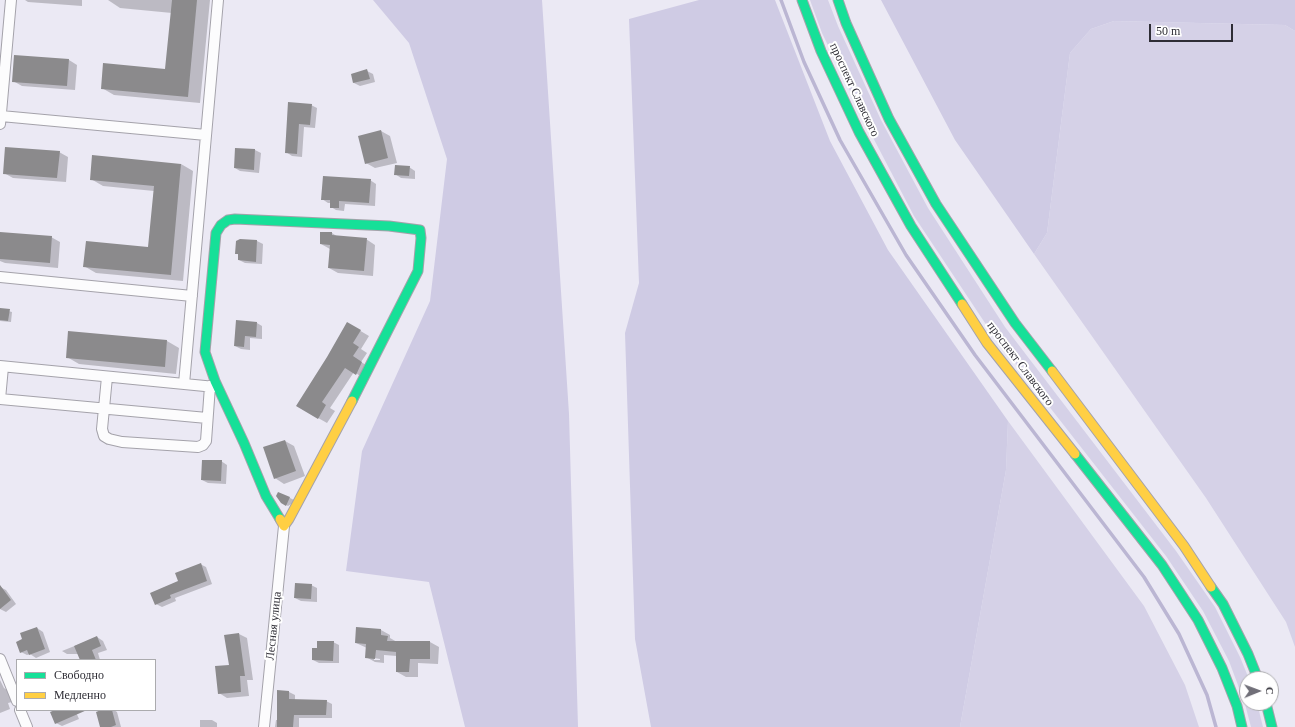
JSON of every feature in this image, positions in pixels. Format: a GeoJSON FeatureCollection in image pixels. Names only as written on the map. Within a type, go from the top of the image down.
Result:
{"type":"FeatureCollection","features":[{"type":"Feature","properties":{"kind":"main road","name":"проспект Славского"},"geometry":{"type":"LineString","coordinates":[[802,0],[821,51],[859,132],[912,226],[987,342],[1162,565],[1198,620],[1222,668],[1237,706],[1242,727]]}},
{"type":"Feature","properties":{"kind":"main road","name":"проспект Славского"},"geometry":{"type":"LineString","coordinates":[[838,0],[849,30],[889,119],[936,204],[1015,323],[1184,546],[1223,604],[1255,671]]}},
{"type":"Feature","properties":{"kind":"main road"},"geometry":{"type":"LineString","coordinates":[[235,219],[389,226],[420,230],[421,238],[418,271],[359,389],[284,526],[266,496],[244,443],[214,387],[205,352],[216,233],[221,225],[228,220],[235,219]]}},
{"type":"Feature","properties":{"kind":"main road"},"geometry":{"type":"LineString","coordinates":[[1268,711],[1272,727]]}},
{"type":"Feature","properties":{"kind":"street"},"geometry":{"type":"LineString","coordinates":[[11,0],[0,120],[206,135]]}},
{"type":"Feature","properties":{"kind":"street"},"geometry":{"type":"LineString","coordinates":[[184,384],[218,0]]}},
{"type":"Feature","properties":{"kind":"street"},"geometry":{"type":"LineString","coordinates":[[0,277],[192,296]]}},
{"type":"Feature","properties":{"kind":"street"},"geometry":{"type":"LineString","coordinates":[[107,377],[104,408],[102,429],[104,436],[109,439],[122,442],[198,447],[203,445],[206,441],[207,418],[214,387],[1,367],[0,399],[104,408],[207,418]]}},
{"type":"Feature","properties":{"kind":"street","name":"Лесная улица"},"geometry":{"type":"LineString","coordinates":[[264,727],[284,526]]}},
{"type":"Feature","properties":{"kind":"street"},"geometry":{"type":"LineString","coordinates":[[0,659],[16,699]]}},
{"type":"Feature","properties":{"kind":"street"},"geometry":{"type":"LineString","coordinates":[[20,711],[27,727]]}},
{"type":"Feature","properties":{"kind":"shaded area"},"geometry":{"type":"Polygon","coordinates":[[[373,0],[542,0],[569,414],[578,727],[465,727],[429,582],[346,571],[362,451],[430,301],[447,159],[409,43],[373,0]]]}},
{"type":"Feature","properties":{"kind":"shaded area"},"geometry":{"type":"Polygon","coordinates":[[[699,0],[775,0],[830,141],[888,250],[1008,421],[1006,470],[960,727],[651,727],[635,639],[625,333],[639,283],[629,19],[699,0]]]}},
{"type":"Feature","properties":{"kind":"shaded area"},"geometry":{"type":"Polygon","coordinates":[[[810,0],[828,0],[838,26],[881,120],[928,208],[1005,327],[1176,551],[1215,607],[1246,671],[1239,671],[1239,688],[1229,661],[1203,611],[1166,556],[991,332],[914,216],[867,126],[822,33],[810,0]]]}},
{"type":"Feature","properties":{"kind":"shaded area"},"geometry":{"type":"Polygon","coordinates":[[[881,0],[1295,0],[1295,31],[1285,25],[1114,21],[1091,29],[1070,53],[1047,233],[1034,254],[955,140],[881,0]]]}},
{"type":"Feature","properties":{"kind":"shaded area"},"geometry":{"type":"Polygon","coordinates":[[[1114,21],[1285,25],[1295,31],[1295,647],[1286,622],[1206,498],[1034,254],[1047,233],[1070,53],[1091,29],[1114,21]]]}},
{"type":"Feature","properties":{"kind":"shaded area"},"geometry":{"type":"Polygon","coordinates":[[[1008,421],[1144,606],[1185,685],[1199,727],[960,727],[1006,470],[1008,421]]]}},
{"type":"Feature","properties":{"kind":"shaded area"},"geometry":{"type":"Polygon","coordinates":[[[1247,711],[1259,711],[1263,727],[1251,727],[1247,711]]]}},
{"type":"Feature","properties":{"kind":"building"},"geometry":{"type":"Polygon","coordinates":[[[172,0],[197,0],[188,97],[101,89],[103,63],[165,69],[172,0]]]}},
{"type":"Feature","properties":{"kind":"building"},"geometry":{"type":"Polygon","coordinates":[[[14,55],[69,59],[67,86],[12,82],[14,55]]]}},
{"type":"Feature","properties":{"kind":"building"},"geometry":{"type":"Polygon","coordinates":[[[367,69],[370,79],[353,83],[351,74],[367,69]]]}},
{"type":"Feature","properties":{"kind":"building"},"geometry":{"type":"Polygon","coordinates":[[[288,102],[312,104],[310,125],[299,124],[297,154],[285,153],[288,102]]]}},
{"type":"Feature","properties":{"kind":"building"},"geometry":{"type":"Polygon","coordinates":[[[381,130],[388,158],[365,164],[358,136],[381,130]]]}},
{"type":"Feature","properties":{"kind":"building"},"geometry":{"type":"Polygon","coordinates":[[[5,147],[60,151],[57,178],[3,174],[5,147]]]}},
{"type":"Feature","properties":{"kind":"building"},"geometry":{"type":"Polygon","coordinates":[[[235,148],[255,149],[254,170],[234,168],[235,148]]]}},
{"type":"Feature","properties":{"kind":"building"},"geometry":{"type":"Polygon","coordinates":[[[92,155],[181,164],[171,275],[83,267],[86,241],[148,247],[154,186],[90,180],[92,155]]]}},
{"type":"Feature","properties":{"kind":"building"},"geometry":{"type":"Polygon","coordinates":[[[395,165],[410,166],[409,176],[394,175],[395,165]]]}},
{"type":"Feature","properties":{"kind":"building"},"geometry":{"type":"Polygon","coordinates":[[[323,176],[371,179],[369,203],[339,201],[339,208],[330,208],[330,200],[321,200],[323,176]]]}},
{"type":"Feature","properties":{"kind":"building"},"geometry":{"type":"Polygon","coordinates":[[[0,232],[52,236],[50,263],[0,259],[0,232]]]}},
{"type":"Feature","properties":{"kind":"building"},"geometry":{"type":"Polygon","coordinates":[[[320,232],[332,232],[332,235],[367,238],[364,271],[328,268],[330,245],[320,244],[320,232]]]}},
{"type":"Feature","properties":{"kind":"building"},"geometry":{"type":"Polygon","coordinates":[[[240,239],[257,240],[256,262],[238,260],[238,254],[235,254],[236,241],[240,239]]]}},
{"type":"Feature","properties":{"kind":"building"},"geometry":{"type":"Polygon","coordinates":[[[0,308],[10,309],[8,321],[0,320],[0,308]]]}},
{"type":"Feature","properties":{"kind":"building"},"geometry":{"type":"Polygon","coordinates":[[[236,320],[257,322],[256,337],[245,336],[244,347],[234,346],[236,320]]]}},
{"type":"Feature","properties":{"kind":"building"},"geometry":{"type":"Polygon","coordinates":[[[347,322],[361,330],[353,343],[359,347],[353,356],[362,362],[356,375],[345,368],[322,402],[326,405],[318,419],[296,406],[347,322]]]}},
{"type":"Feature","properties":{"kind":"building"},"geometry":{"type":"Polygon","coordinates":[[[68,331],[167,340],[165,367],[66,358],[68,331]]]}},
{"type":"Feature","properties":{"kind":"building"},"geometry":{"type":"Polygon","coordinates":[[[285,440],[296,471],[274,479],[263,447],[285,440]]]}},
{"type":"Feature","properties":{"kind":"building"},"geometry":{"type":"Polygon","coordinates":[[[202,460],[222,460],[221,481],[201,480],[202,460]]]}},
{"type":"Feature","properties":{"kind":"building"},"geometry":{"type":"Polygon","coordinates":[[[278,492],[290,497],[286,506],[281,503],[276,496],[278,492]]]}},
{"type":"Feature","properties":{"kind":"building"},"geometry":{"type":"Polygon","coordinates":[[[201,563],[207,581],[170,595],[171,598],[155,605],[150,593],[178,581],[175,573],[201,563]]]}},
{"type":"Feature","properties":{"kind":"building"},"geometry":{"type":"Polygon","coordinates":[[[295,583],[312,584],[311,599],[294,598],[295,583]]]}},
{"type":"Feature","properties":{"kind":"building"},"geometry":{"type":"Polygon","coordinates":[[[0,585],[11,600],[0,609],[0,585]]]}},
{"type":"Feature","properties":{"kind":"building"},"geometry":{"type":"Polygon","coordinates":[[[37,627],[45,649],[29,655],[27,650],[20,653],[16,642],[22,639],[20,633],[37,627]]]}},
{"type":"Feature","properties":{"kind":"building"},"geometry":{"type":"Polygon","coordinates":[[[356,627],[381,629],[381,635],[388,636],[387,641],[430,641],[430,659],[410,659],[409,672],[396,672],[396,652],[376,650],[375,659],[365,658],[366,644],[355,643],[356,627]]]}},
{"type":"Feature","properties":{"kind":"building"},"geometry":{"type":"Polygon","coordinates":[[[239,633],[245,676],[240,676],[241,692],[218,694],[215,666],[229,665],[224,635],[239,633]]]}},
{"type":"Feature","properties":{"kind":"building"},"geometry":{"type":"Polygon","coordinates":[[[97,636],[101,646],[92,650],[96,659],[80,659],[74,646],[97,636]]]}},
{"type":"Feature","properties":{"kind":"building"},"geometry":{"type":"Polygon","coordinates":[[[317,641],[334,641],[333,661],[312,660],[312,648],[317,648],[317,641]]]}},
{"type":"Feature","properties":{"kind":"building"},"geometry":{"type":"Polygon","coordinates":[[[277,690],[289,691],[289,699],[327,700],[326,715],[294,715],[293,727],[277,727],[277,690]]]}},
{"type":"Feature","properties":{"kind":"building"},"geometry":{"type":"Polygon","coordinates":[[[52,711],[85,711],[55,724],[50,712],[52,711]]]}},
{"type":"Feature","properties":{"kind":"building"},"geometry":{"type":"Polygon","coordinates":[[[112,711],[116,725],[111,727],[100,727],[96,712],[112,711]]]}},
{"type":"Feature","properties":{"kind":"waterway"},"geometry":{"type":"LineString","coordinates":[[781,0],[804,62],[840,140],[906,255],[975,355],[1144,577],[1179,634],[1207,695],[1216,727]]}},
{"type":"Feature","properties":{"kind":"traffic: fast"},"geometry":{"type":"LineString","coordinates":[[802,0],[821,51],[859,132],[911,226],[962,304]]}},
{"type":"Feature","properties":{"kind":"traffic: fast"},"geometry":{"type":"LineString","coordinates":[[838,0],[846,23],[889,119],[936,204],[1015,323],[1052,371]]}},
{"type":"Feature","properties":{"kind":"traffic: fast"},"geometry":{"type":"LineString","coordinates":[[235,219],[389,226],[420,230],[421,238],[418,271],[352,401]]}},
{"type":"Feature","properties":{"kind":"traffic: fast"},"geometry":{"type":"LineString","coordinates":[[235,219],[228,220],[221,225],[216,233],[205,352],[215,381],[244,443],[266,496],[280,519]]}},
{"type":"Feature","properties":{"kind":"traffic: fast"},"geometry":{"type":"LineString","coordinates":[[1075,454],[1162,565],[1198,620],[1222,668],[1237,706],[1242,727]]}},
{"type":"Feature","properties":{"kind":"traffic: fast"},"geometry":{"type":"LineString","coordinates":[[1211,587],[1223,604],[1255,671]]}},
{"type":"Feature","properties":{"kind":"traffic: fast"},"geometry":{"type":"LineString","coordinates":[[1268,711],[1272,727]]}},
{"type":"Feature","properties":{"kind":"traffic: slow"},"geometry":{"type":"LineString","coordinates":[[962,304],[987,343],[1075,454]]}},
{"type":"Feature","properties":{"kind":"traffic: slow"},"geometry":{"type":"LineString","coordinates":[[1052,371],[1184,546],[1211,587]]}},
{"type":"Feature","properties":{"kind":"traffic: slow"},"geometry":{"type":"LineString","coordinates":[[280,519],[284,526],[352,401]]}}]}
